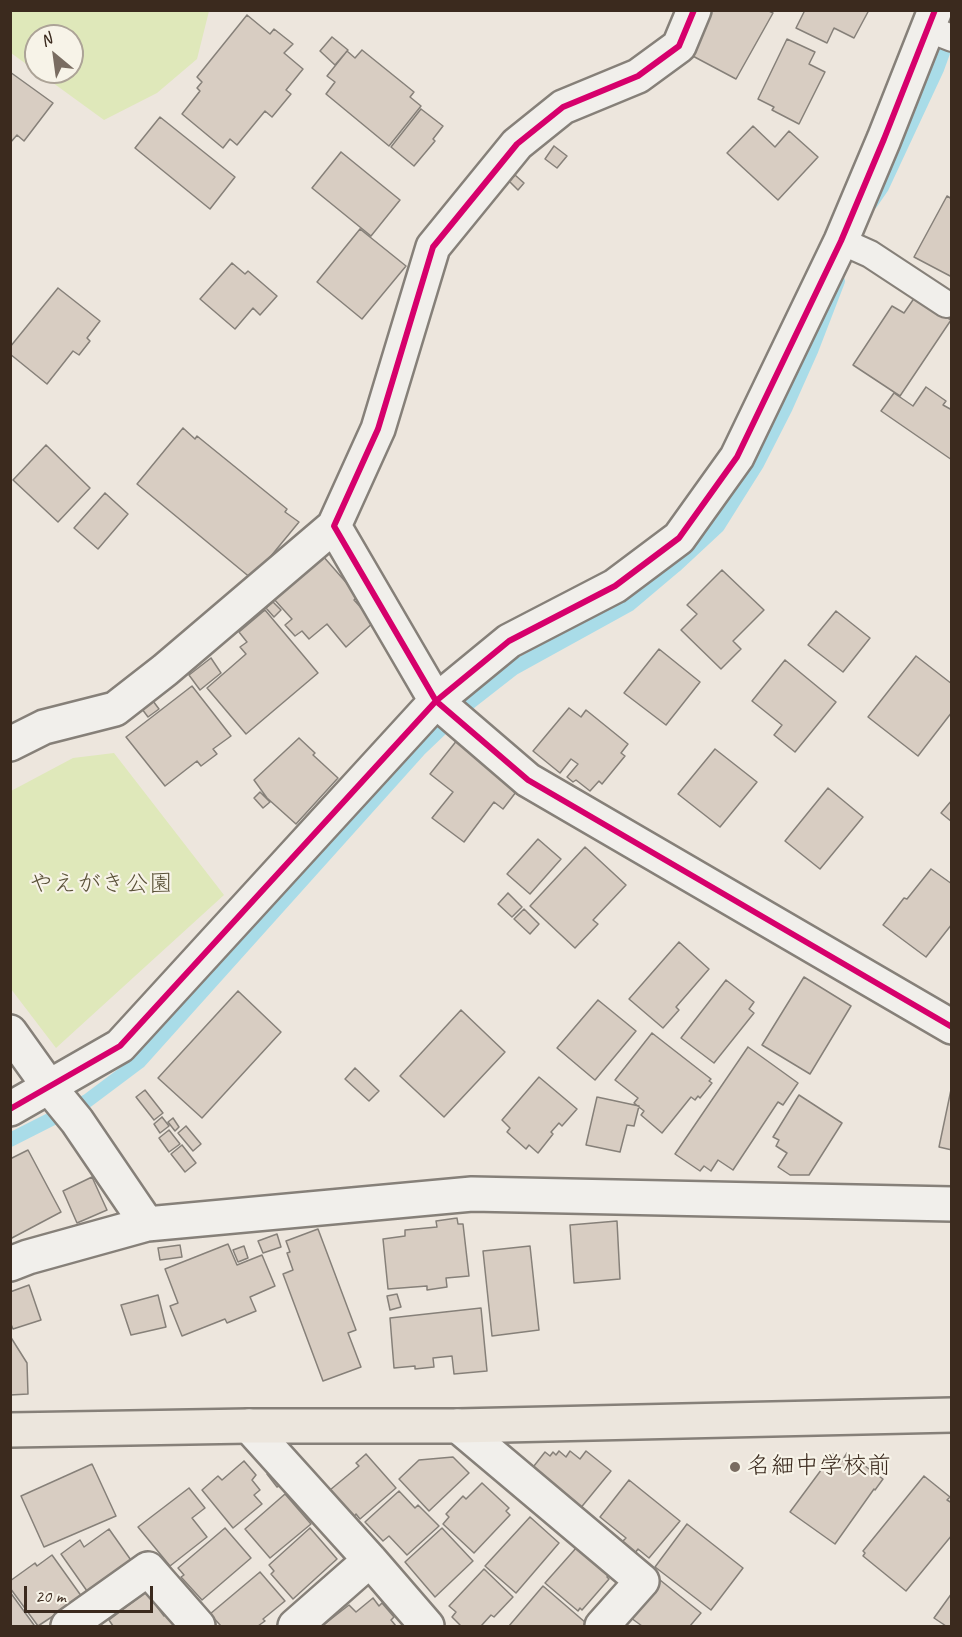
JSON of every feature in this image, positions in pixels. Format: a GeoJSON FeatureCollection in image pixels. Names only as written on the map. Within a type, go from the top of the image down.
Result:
{"type":"FeatureCollection","features":[{"type":"Feature","properties":{"kind":"main road"},"geometry":{"type":"LineString","coordinates":[[10,1430],[249,1426],[458,1426],[951,1415]]}},
{"type":"Feature","properties":{"kind":"street"},"geometry":{"type":"LineString","coordinates":[[10,744],[45,727],[115,709],[165,670],[334,526],[378,429],[433,247],[517,144],[563,107],[638,76],[679,46],[694,10]]}},
{"type":"Feature","properties":{"kind":"street"},"geometry":{"type":"LineString","coordinates":[[10,1109],[62,1103],[120,1046],[436,701],[509,641],[615,586],[679,538],[737,457],[939,26]]}},
{"type":"Feature","properties":{"kind":"street"},"geometry":{"type":"LineString","coordinates":[[334,526],[436,701],[528,780],[951,1027]]}},
{"type":"Feature","properties":{"kind":"street"},"geometry":{"type":"LineString","coordinates":[[10,1032],[147,1224]]}},
{"type":"Feature","properties":{"kind":"street"},"geometry":{"type":"LineString","coordinates":[[10,1264],[147,1224],[472,1194],[951,1204]]}},
{"type":"Feature","properties":{"kind":"street"},"geometry":{"type":"LineString","coordinates":[[249,1426],[428,1626]]}},
{"type":"Feature","properties":{"kind":"street"},"geometry":{"type":"LineString","coordinates":[[458,1426],[642,1581],[602,1626]]}},
{"type":"Feature","properties":{"kind":"street"},"geometry":{"type":"LineString","coordinates":[[295,1626],[370,1560]]}},
{"type":"Feature","properties":{"kind":"street"},"geometry":{"type":"LineString","coordinates":[[68,1626],[148,1569],[198,1626]]}},
{"type":"Feature","properties":{"kind":"lane"},"geometry":{"type":"LineString","coordinates":[[840,241],[870,254],[946,304]]}},
{"type":"Feature","properties":{"kind":"green space"},"geometry":{"type":"Polygon","coordinates":[[[11,10],[209,10],[197,59],[157,93],[104,120],[54,84],[84,84],[84,24],[24,24],[24,62],[11,53],[11,10]]]}},
{"type":"Feature","properties":{"kind":"green space","name":"やえがき公園"},"geometry":{"type":"Polygon","coordinates":[[[114,753],[224,895],[56,1048],[11,989],[11,791],[73,758],[114,753]]]}},
{"type":"Feature","properties":{"kind":"building"},"geometry":{"type":"Polygon","coordinates":[[[712,10],[767,10],[773,13],[736,79],[689,54],[712,10]]]}},
{"type":"Feature","properties":{"kind":"building"},"geometry":{"type":"Polygon","coordinates":[[[805,10],[869,10],[854,38],[834,28],[827,43],[796,28],[805,10]]]}},
{"type":"Feature","properties":{"kind":"building"},"geometry":{"type":"Polygon","coordinates":[[[247,15],[270,34],[274,29],[293,44],[284,53],[303,69],[286,90],[291,94],[272,117],[265,111],[237,145],[230,139],[223,148],[182,114],[200,91],[197,88],[202,82],[197,77],[247,15]]]}},
{"type":"Feature","properties":{"kind":"building"},"geometry":{"type":"Polygon","coordinates":[[[332,37],[348,50],[335,65],[320,51],[332,37]]]}},
{"type":"Feature","properties":{"kind":"building"},"geometry":{"type":"Polygon","coordinates":[[[787,39],[815,52],[809,64],[825,72],[799,124],[772,110],[774,107],[758,99],[787,39]]]}},
{"type":"Feature","properties":{"kind":"building"},"geometry":{"type":"Polygon","coordinates":[[[362,50],[414,92],[410,97],[421,106],[389,146],[326,94],[335,82],[327,76],[347,51],[355,58],[362,50]]]}},
{"type":"Feature","properties":{"kind":"building"},"geometry":{"type":"Polygon","coordinates":[[[10,72],[53,103],[24,141],[17,135],[10,143],[10,72]]]}},
{"type":"Feature","properties":{"kind":"building"},"geometry":{"type":"Polygon","coordinates":[[[421,109],[443,126],[433,139],[435,141],[414,166],[391,147],[421,109]]]}},
{"type":"Feature","properties":{"kind":"building"},"geometry":{"type":"Polygon","coordinates":[[[160,117],[235,177],[210,209],[135,148],[160,117]]]}},
{"type":"Feature","properties":{"kind":"building"},"geometry":{"type":"Polygon","coordinates":[[[753,126],[775,147],[789,131],[818,157],[778,200],[727,153],[753,126]]]}},
{"type":"Feature","properties":{"kind":"building"},"geometry":{"type":"Polygon","coordinates":[[[554,146],[567,156],[557,168],[545,159],[554,146]]]}},
{"type":"Feature","properties":{"kind":"building"},"geometry":{"type":"Polygon","coordinates":[[[341,152],[400,200],[371,236],[312,188],[341,152]]]}},
{"type":"Feature","properties":{"kind":"building"},"geometry":{"type":"Polygon","coordinates":[[[515,175],[524,183],[518,190],[509,181],[515,175]]]}},
{"type":"Feature","properties":{"kind":"building"},"geometry":{"type":"Polygon","coordinates":[[[947,196],[952,199],[952,277],[914,257],[947,196]]]}},
{"type":"Feature","properties":{"kind":"building"},"geometry":{"type":"Polygon","coordinates":[[[360,229],[406,266],[362,319],[317,282],[360,229]]]}},
{"type":"Feature","properties":{"kind":"building"},"geometry":{"type":"Polygon","coordinates":[[[232,263],[245,274],[248,271],[277,296],[260,315],[253,308],[235,329],[200,299],[232,263]]]}},
{"type":"Feature","properties":{"kind":"building"},"geometry":{"type":"Polygon","coordinates":[[[58,288],[100,321],[87,338],[90,341],[79,355],[73,351],[47,384],[10,354],[10,347],[58,288]]]}},
{"type":"Feature","properties":{"kind":"building"},"geometry":{"type":"Polygon","coordinates":[[[915,297],[951,320],[900,396],[853,365],[892,306],[904,313],[915,297]]]}},
{"type":"Feature","properties":{"kind":"building"},"geometry":{"type":"Polygon","coordinates":[[[926,387],[946,401],[943,405],[952,410],[952,460],[881,411],[894,393],[913,406],[926,387]]]}},
{"type":"Feature","properties":{"kind":"building"},"geometry":{"type":"Polygon","coordinates":[[[183,428],[195,439],[197,436],[287,509],[285,512],[299,522],[252,579],[137,484],[183,428]]]}},
{"type":"Feature","properties":{"kind":"building"},"geometry":{"type":"Polygon","coordinates":[[[46,445],[90,488],[58,522],[13,480],[46,445]]]}},
{"type":"Feature","properties":{"kind":"building"},"geometry":{"type":"Polygon","coordinates":[[[105,493],[128,514],[98,549],[74,528],[105,493]]]}},
{"type":"Feature","properties":{"kind":"building"},"geometry":{"type":"Polygon","coordinates":[[[322,555],[358,596],[354,600],[374,622],[346,647],[327,624],[309,639],[302,631],[295,636],[285,625],[292,619],[273,598],[322,555]]]}},
{"type":"Feature","properties":{"kind":"building"},"geometry":{"type":"Polygon","coordinates":[[[722,570],[764,610],[733,641],[741,649],[721,669],[681,630],[697,614],[687,605],[722,570]]]}},
{"type":"Feature","properties":{"kind":"building"},"geometry":{"type":"Polygon","coordinates":[[[273,602],[281,610],[274,617],[266,608],[273,602]]]}},
{"type":"Feature","properties":{"kind":"building"},"geometry":{"type":"Polygon","coordinates":[[[265,610],[318,673],[246,734],[207,688],[246,654],[240,647],[247,642],[239,632],[265,610]]]}},
{"type":"Feature","properties":{"kind":"building"},"geometry":{"type":"Polygon","coordinates":[[[836,611],[870,638],[843,672],[808,645],[836,611]]]}},
{"type":"Feature","properties":{"kind":"building"},"geometry":{"type":"Polygon","coordinates":[[[659,649],[700,682],[666,725],[624,693],[659,649]]]}},
{"type":"Feature","properties":{"kind":"building"},"geometry":{"type":"Polygon","coordinates":[[[916,656],[952,684],[952,712],[918,756],[868,717],[916,656]]]}},
{"type":"Feature","properties":{"kind":"building"},"geometry":{"type":"Polygon","coordinates":[[[211,658],[221,673],[200,690],[189,675],[211,658]]]}},
{"type":"Feature","properties":{"kind":"building"},"geometry":{"type":"Polygon","coordinates":[[[785,660],[836,702],[795,752],[774,735],[782,725],[752,701],[785,660]]]}},
{"type":"Feature","properties":{"kind":"building"},"geometry":{"type":"Polygon","coordinates":[[[192,686],[231,736],[213,749],[217,754],[201,766],[197,761],[165,786],[126,737],[192,686]]]}},
{"type":"Feature","properties":{"kind":"building"},"geometry":{"type":"Polygon","coordinates":[[[153,701],[159,709],[148,717],[142,709],[153,701]]]}},
{"type":"Feature","properties":{"kind":"building"},"geometry":{"type":"Polygon","coordinates":[[[569,708],[581,717],[586,710],[628,744],[621,753],[625,756],[602,784],[599,781],[590,791],[576,780],[573,782],[567,777],[578,764],[571,759],[560,773],[533,751],[569,708]]]}},
{"type":"Feature","properties":{"kind":"building"},"geometry":{"type":"Polygon","coordinates":[[[299,738],[315,753],[313,755],[338,778],[296,824],[267,798],[254,780],[299,738]]]}},
{"type":"Feature","properties":{"kind":"building"},"geometry":{"type":"Polygon","coordinates":[[[458,739],[511,781],[507,785],[516,792],[503,809],[494,802],[464,842],[432,818],[453,792],[430,774],[458,739]]]}},
{"type":"Feature","properties":{"kind":"building"},"geometry":{"type":"Polygon","coordinates":[[[715,749],[757,782],[720,827],[678,794],[715,749]]]}},
{"type":"Feature","properties":{"kind":"building"},"geometry":{"type":"Polygon","coordinates":[[[828,788],[863,817],[820,869],[785,841],[828,788]]]}},
{"type":"Feature","properties":{"kind":"building"},"geometry":{"type":"Polygon","coordinates":[[[260,792],[270,802],[263,808],[254,798],[260,792]]]}},
{"type":"Feature","properties":{"kind":"building"},"geometry":{"type":"Polygon","coordinates":[[[952,800],[952,822],[941,813],[952,800]]]}},
{"type":"Feature","properties":{"kind":"building"},"geometry":{"type":"Polygon","coordinates":[[[538,839],[561,859],[530,894],[507,874],[538,839]]]}},
{"type":"Feature","properties":{"kind":"building"},"geometry":{"type":"Polygon","coordinates":[[[585,847],[626,885],[593,920],[598,924],[575,948],[530,906],[585,847]]]}},
{"type":"Feature","properties":{"kind":"building"},"geometry":{"type":"Polygon","coordinates":[[[931,869],[952,884],[952,924],[926,957],[883,925],[931,869]]]}},
{"type":"Feature","properties":{"kind":"building"},"geometry":{"type":"Polygon","coordinates":[[[508,893],[522,907],[512,917],[498,904],[508,893]]]}},
{"type":"Feature","properties":{"kind":"building"},"geometry":{"type":"Polygon","coordinates":[[[524,909],[539,924],[530,934],[514,919],[524,909]]]}},
{"type":"Feature","properties":{"kind":"building"},"geometry":{"type":"Polygon","coordinates":[[[679,942],[709,969],[676,1007],[679,1010],[663,1028],[629,999],[679,942]]]}},
{"type":"Feature","properties":{"kind":"building"},"geometry":{"type":"Polygon","coordinates":[[[804,977],[851,1006],[810,1074],[762,1045],[804,977]]]}},
{"type":"Feature","properties":{"kind":"building"},"geometry":{"type":"Polygon","coordinates":[[[726,980],[754,1002],[749,1009],[754,1013],[714,1063],[681,1038],[726,980]]]}},
{"type":"Feature","properties":{"kind":"building"},"geometry":{"type":"Polygon","coordinates":[[[238,991],[281,1032],[202,1118],[158,1078],[238,991]]]}},
{"type":"Feature","properties":{"kind":"building"},"geometry":{"type":"Polygon","coordinates":[[[598,1000],[636,1031],[595,1080],[557,1048],[598,1000]]]}},
{"type":"Feature","properties":{"kind":"building"},"geometry":{"type":"Polygon","coordinates":[[[461,1010],[505,1052],[444,1117],[400,1076],[461,1010]]]}},
{"type":"Feature","properties":{"kind":"building"},"geometry":{"type":"Polygon","coordinates":[[[652,1033],[711,1079],[709,1081],[712,1083],[700,1098],[698,1096],[695,1100],[691,1097],[662,1133],[641,1115],[644,1111],[634,1103],[638,1098],[615,1080],[652,1033]]]}},
{"type":"Feature","properties":{"kind":"building"},"geometry":{"type":"Polygon","coordinates":[[[748,1047],[798,1083],[783,1105],[778,1102],[733,1170],[718,1160],[711,1171],[704,1166],[700,1171],[675,1154],[748,1047]]]}},
{"type":"Feature","properties":{"kind":"building"},"geometry":{"type":"Polygon","coordinates":[[[355,1068],[379,1091],[369,1101],[345,1079],[355,1068]]]}},
{"type":"Feature","properties":{"kind":"building"},"geometry":{"type":"Polygon","coordinates":[[[539,1077],[577,1109],[562,1126],[559,1123],[551,1132],[553,1134],[538,1153],[529,1145],[526,1149],[507,1132],[510,1128],[502,1120],[539,1077]]]}},
{"type":"Feature","properties":{"kind":"building"},"geometry":{"type":"Polygon","coordinates":[[[952,1085],[952,1150],[939,1147],[952,1085]]]}},
{"type":"Feature","properties":{"kind":"building"},"geometry":{"type":"Polygon","coordinates":[[[145,1090],[163,1113],[154,1120],[136,1097],[145,1090]]]}},
{"type":"Feature","properties":{"kind":"building"},"geometry":{"type":"Polygon","coordinates":[[[799,1095],[842,1123],[809,1175],[790,1175],[778,1167],[787,1153],[776,1146],[779,1140],[773,1137],[799,1095]]]}},
{"type":"Feature","properties":{"kind":"building"},"geometry":{"type":"Polygon","coordinates":[[[597,1097],[639,1106],[634,1126],[627,1125],[620,1152],[586,1145],[597,1097]]]}},
{"type":"Feature","properties":{"kind":"building"},"geometry":{"type":"Polygon","coordinates":[[[162,1117],[169,1126],[160,1133],[154,1124],[162,1117]]]}},
{"type":"Feature","properties":{"kind":"building"},"geometry":{"type":"Polygon","coordinates":[[[173,1118],[179,1127],[175,1131],[168,1122],[173,1118]]]}},
{"type":"Feature","properties":{"kind":"building"},"geometry":{"type":"Polygon","coordinates":[[[186,1126],[201,1144],[193,1151],[178,1133],[186,1126]]]}},
{"type":"Feature","properties":{"kind":"building"},"geometry":{"type":"Polygon","coordinates":[[[169,1130],[180,1144],[169,1152],[159,1138],[169,1130]]]}},
{"type":"Feature","properties":{"kind":"building"},"geometry":{"type":"Polygon","coordinates":[[[182,1145],[196,1163],[185,1172],[171,1154],[182,1145]]]}},
{"type":"Feature","properties":{"kind":"building"},"geometry":{"type":"Polygon","coordinates":[[[28,1150],[61,1212],[10,1239],[10,1159],[28,1150]]]}},
{"type":"Feature","properties":{"kind":"building"},"geometry":{"type":"Polygon","coordinates":[[[92,1177],[107,1210],[77,1223],[63,1191],[92,1177]]]}},
{"type":"Feature","properties":{"kind":"building"},"geometry":{"type":"Polygon","coordinates":[[[457,1218],[458,1224],[463,1224],[469,1276],[446,1278],[447,1287],[427,1290],[427,1286],[388,1289],[383,1239],[405,1236],[405,1230],[437,1227],[436,1221],[457,1218]]]}},
{"type":"Feature","properties":{"kind":"building"},"geometry":{"type":"Polygon","coordinates":[[[617,1221],[620,1279],[574,1283],[570,1225],[617,1221]]]}},
{"type":"Feature","properties":{"kind":"building"},"geometry":{"type":"Polygon","coordinates":[[[318,1229],[356,1330],[348,1333],[361,1367],[323,1381],[283,1274],[293,1270],[287,1253],[290,1252],[286,1241],[318,1229]]]}},
{"type":"Feature","properties":{"kind":"building"},"geometry":{"type":"Polygon","coordinates":[[[277,1234],[281,1247],[263,1253],[258,1241],[277,1234]]]}},
{"type":"Feature","properties":{"kind":"building"},"geometry":{"type":"Polygon","coordinates":[[[228,1244],[237,1265],[262,1255],[275,1286],[250,1297],[256,1311],[227,1323],[225,1319],[182,1336],[170,1306],[178,1303],[165,1269],[228,1244]]]}},
{"type":"Feature","properties":{"kind":"building"},"geometry":{"type":"Polygon","coordinates":[[[180,1245],[182,1257],[160,1260],[158,1248],[180,1245]]]}},
{"type":"Feature","properties":{"kind":"building"},"geometry":{"type":"Polygon","coordinates":[[[244,1246],[248,1258],[238,1262],[233,1250],[244,1246]]]}},
{"type":"Feature","properties":{"kind":"building"},"geometry":{"type":"Polygon","coordinates":[[[530,1246],[539,1330],[492,1336],[483,1251],[530,1246]]]}},
{"type":"Feature","properties":{"kind":"building"},"geometry":{"type":"Polygon","coordinates":[[[29,1285],[41,1320],[13,1329],[10,1322],[10,1292],[29,1285]]]}},
{"type":"Feature","properties":{"kind":"building"},"geometry":{"type":"Polygon","coordinates":[[[397,1294],[401,1307],[390,1310],[387,1296],[397,1294]]]}},
{"type":"Feature","properties":{"kind":"building"},"geometry":{"type":"Polygon","coordinates":[[[158,1295],[166,1327],[131,1335],[121,1305],[158,1295]]]}},
{"type":"Feature","properties":{"kind":"building"},"geometry":{"type":"Polygon","coordinates":[[[481,1308],[487,1371],[454,1374],[452,1356],[433,1358],[434,1367],[394,1368],[390,1318],[481,1308]]]}},
{"type":"Feature","properties":{"kind":"building"},"geometry":{"type":"Polygon","coordinates":[[[10,1336],[27,1363],[28,1394],[10,1395],[10,1336]]]}},
{"type":"Feature","properties":{"kind":"building"},"geometry":{"type":"Polygon","coordinates":[[[559,1451],[566,1457],[570,1451],[580,1459],[586,1451],[611,1471],[579,1510],[530,1471],[545,1452],[550,1456],[553,1452],[556,1455],[559,1451]]]}},
{"type":"Feature","properties":{"kind":"building"},"geometry":{"type":"Polygon","coordinates":[[[847,1453],[883,1479],[835,1544],[790,1512],[833,1454],[842,1461],[847,1453]]]}},
{"type":"Feature","properties":{"kind":"building"},"geometry":{"type":"Polygon","coordinates":[[[366,1454],[396,1488],[360,1519],[356,1514],[353,1518],[330,1490],[359,1466],[356,1463],[366,1454]]]}},
{"type":"Feature","properties":{"kind":"building"},"geometry":{"type":"Polygon","coordinates":[[[453,1457],[469,1473],[429,1511],[399,1479],[419,1460],[453,1457]]]}},
{"type":"Feature","properties":{"kind":"building"},"geometry":{"type":"Polygon","coordinates":[[[244,1461],[256,1475],[252,1480],[260,1490],[254,1495],[262,1504],[233,1528],[202,1490],[218,1476],[222,1480],[244,1461]]]}},
{"type":"Feature","properties":{"kind":"building"},"geometry":{"type":"Polygon","coordinates":[[[92,1464],[116,1516],[44,1547],[21,1496],[92,1464]]]}},
{"type":"Feature","properties":{"kind":"building"},"geometry":{"type":"Polygon","coordinates":[[[270,1472],[281,1485],[277,1487],[267,1474],[270,1472]]]}},
{"type":"Feature","properties":{"kind":"building"},"geometry":{"type":"Polygon","coordinates":[[[924,1476],[950,1497],[947,1500],[952,1503],[952,1535],[906,1591],[863,1556],[865,1553],[863,1551],[924,1476]]]}},
{"type":"Feature","properties":{"kind":"building"},"geometry":{"type":"Polygon","coordinates":[[[629,1480],[680,1521],[649,1558],[638,1549],[635,1553],[622,1542],[626,1538],[600,1517],[629,1480]]]}},
{"type":"Feature","properties":{"kind":"building"},"geometry":{"type":"Polygon","coordinates":[[[482,1483],[509,1508],[506,1511],[510,1515],[474,1553],[443,1524],[449,1517],[446,1514],[463,1496],[466,1499],[482,1483]]]}},
{"type":"Feature","properties":{"kind":"building"},"geometry":{"type":"Polygon","coordinates":[[[189,1488],[205,1508],[192,1518],[207,1537],[170,1566],[138,1527],[189,1488]]]}},
{"type":"Feature","properties":{"kind":"building"},"geometry":{"type":"Polygon","coordinates":[[[399,1491],[415,1508],[418,1505],[439,1526],[407,1555],[389,1536],[383,1541],[365,1522],[399,1491]]]}},
{"type":"Feature","properties":{"kind":"building"},"geometry":{"type":"Polygon","coordinates":[[[285,1494],[311,1524],[270,1558],[245,1529],[285,1494]]]}},
{"type":"Feature","properties":{"kind":"building"},"geometry":{"type":"Polygon","coordinates":[[[530,1517],[559,1543],[516,1593],[485,1566],[530,1517]]]}},
{"type":"Feature","properties":{"kind":"building"},"geometry":{"type":"Polygon","coordinates":[[[687,1524],[743,1568],[711,1610],[655,1567],[687,1524]]]}},
{"type":"Feature","properties":{"kind":"building"},"geometry":{"type":"Polygon","coordinates":[[[225,1528],[251,1558],[202,1600],[181,1577],[184,1575],[178,1568],[225,1528]]]}},
{"type":"Feature","properties":{"kind":"building"},"geometry":{"type":"Polygon","coordinates":[[[310,1528],[337,1559],[293,1599],[271,1574],[274,1571],[269,1565],[310,1528]]]}},
{"type":"Feature","properties":{"kind":"building"},"geometry":{"type":"Polygon","coordinates":[[[442,1528],[473,1561],[435,1597],[405,1562],[442,1528]]]}},
{"type":"Feature","properties":{"kind":"building"},"geometry":{"type":"Polygon","coordinates":[[[109,1529],[133,1563],[87,1591],[61,1554],[80,1540],[84,1547],[109,1529]]]}},
{"type":"Feature","properties":{"kind":"building"},"geometry":{"type":"Polygon","coordinates":[[[577,1547],[609,1574],[607,1577],[609,1579],[582,1610],[580,1608],[578,1611],[545,1583],[577,1547]]]}},
{"type":"Feature","properties":{"kind":"building"},"geometry":{"type":"Polygon","coordinates":[[[52,1555],[82,1597],[38,1626],[10,1588],[10,1581],[35,1563],[37,1566],[52,1555]]]}},
{"type":"Feature","properties":{"kind":"building"},"geometry":{"type":"Polygon","coordinates":[[[484,1569],[513,1597],[494,1617],[491,1615],[481,1626],[461,1626],[452,1617],[456,1612],[449,1606],[484,1569]]]}},
{"type":"Feature","properties":{"kind":"building"},"geometry":{"type":"Polygon","coordinates":[[[260,1572],[285,1601],[258,1626],[221,1626],[210,1614],[260,1572]]]}},
{"type":"Feature","properties":{"kind":"building"},"geometry":{"type":"Polygon","coordinates":[[[660,1580],[701,1613],[690,1626],[642,1626],[631,1618],[660,1580]]]}},
{"type":"Feature","properties":{"kind":"building"},"geometry":{"type":"Polygon","coordinates":[[[543,1586],[586,1623],[584,1626],[509,1626],[543,1586]]]}},
{"type":"Feature","properties":{"kind":"building"},"geometry":{"type":"Polygon","coordinates":[[[10,1592],[34,1625],[10,1626],[10,1592]]]}},
{"type":"Feature","properties":{"kind":"building"},"geometry":{"type":"Polygon","coordinates":[[[146,1592],[164,1616],[167,1614],[177,1626],[113,1626],[109,1620],[146,1592]]]}},
{"type":"Feature","properties":{"kind":"building"},"geometry":{"type":"Polygon","coordinates":[[[952,1593],[952,1626],[946,1626],[934,1618],[952,1593]]]}},
{"type":"Feature","properties":{"kind":"building"},"geometry":{"type":"Polygon","coordinates":[[[373,1598],[379,1606],[382,1603],[394,1617],[391,1620],[396,1626],[322,1626],[349,1605],[356,1612],[373,1598]]]}},
{"type":"Feature","properties":{"kind":"waterway"},"geometry":{"type":"LineString","coordinates":[[871,203],[882,187],[937,69],[950,33]]}},
{"type":"Feature","properties":{"kind":"waterway"},"geometry":{"type":"LineString","coordinates":[[10,1140],[87,1101],[139,1062],[419,750],[464,707],[514,668],[630,604],[718,526],[757,464],[786,407],[838,281]]}},
{"type":"Feature","properties":{"kind":"cycle path"},"geometry":{"type":"LineString","coordinates":[[694,10],[679,46],[638,76],[563,107],[517,144],[433,247],[378,429],[334,526],[436,701],[528,780],[952,1027]]}},
{"type":"Feature","properties":{"kind":"cycle path"},"geometry":{"type":"LineString","coordinates":[[10,1109],[120,1046],[436,701],[509,641],[615,586],[679,538],[737,457],[841,241],[935,10]]}},
{"type":"Feature","properties":{"kind":"place","name":"名細中学校前"},"geometry":{"type":"Point","coordinates":[735,1467]}}]}
